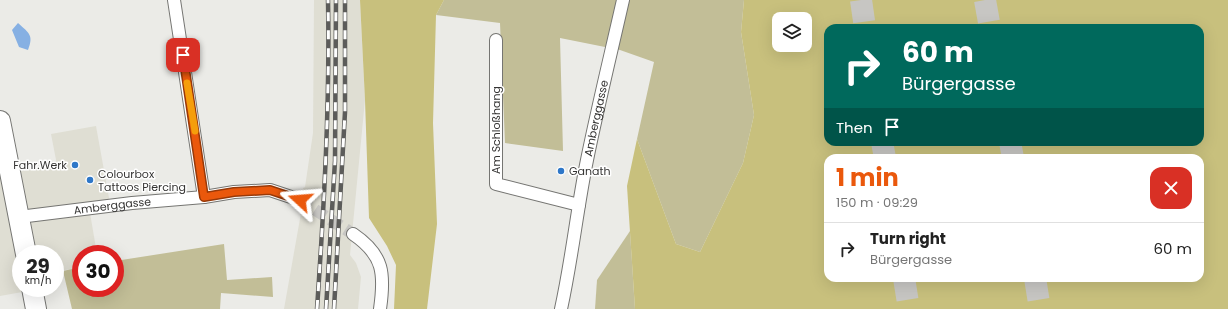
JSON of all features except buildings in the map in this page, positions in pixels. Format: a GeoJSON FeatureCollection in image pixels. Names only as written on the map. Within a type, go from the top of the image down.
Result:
{"type":"FeatureCollection","features":[{"type":"Feature","properties":{"kind":"main road"},"geometry":{"type":"LineString","coordinates":[[0,121],[24,245]]}},
{"type":"Feature","properties":{"kind":"main road"},"geometry":{"type":"LineString","coordinates":[[34,297],[36,309]]}},
{"type":"Feature","properties":{"kind":"street"},"geometry":{"type":"LineString","coordinates":[[174,0],[204,197]]}},
{"type":"Feature","properties":{"kind":"street","name":"Amberggasse"},"geometry":{"type":"LineString","coordinates":[[561,309],[571,261],[578,205],[587,160],[624,0]]}},
{"type":"Feature","properties":{"kind":"street","name":"Am Schloßhang"},"geometry":{"type":"LineString","coordinates":[[496,40],[496,184],[578,205]]}},
{"type":"Feature","properties":{"kind":"street","name":"Amberggasse"},"geometry":{"type":"LineString","coordinates":[[19,217],[132,203],[204,197],[234,192],[270,190],[300,200]]}},
{"type":"Feature","properties":{"kind":"street"},"geometry":{"type":"LineString","coordinates":[[353,234],[369,246],[376,254],[381,265],[383,287],[380,309]]}},
{"type":"Feature","properties":{"kind":"shaded area"},"geometry":{"type":"Polygon","coordinates":[[[314,0],[360,0],[365,100],[350,255],[356,263],[361,277],[358,309],[284,309],[313,133],[314,0]]]}},
{"type":"Feature","properties":{"kind":"shaded area"},"geometry":{"type":"Polygon","coordinates":[[[360,0],[444,0],[436,15],[433,123],[437,224],[427,309],[394,309],[396,265],[387,246],[369,218],[360,0]]]}},
{"type":"Feature","properties":{"kind":"shaded area"},"geometry":{"type":"Polygon","coordinates":[[[444,0],[744,0],[741,32],[754,115],[743,163],[700,252],[676,244],[637,139],[654,62],[620,50],[560,38],[563,151],[505,143],[500,23],[436,15],[444,0]]]}},
{"type":"Feature","properties":{"kind":"shaded area"},"geometry":{"type":"Polygon","coordinates":[[[744,0],[1228,0],[1228,309],[635,309],[627,186],[637,139],[676,244],[700,252],[743,163],[754,115],[741,32],[744,0]]]}},
{"type":"Feature","properties":{"kind":"shaded area"},"geometry":{"type":"Polygon","coordinates":[[[96,126],[111,209],[90,213],[95,245],[72,245],[72,269],[64,270],[64,245],[12,245],[12,294],[0,296],[0,156],[3,174],[57,165],[51,134],[96,126]]]}},
{"type":"Feature","properties":{"kind":"shaded area"},"geometry":{"type":"Polygon","coordinates":[[[630,231],[635,309],[595,309],[597,280],[630,231]]]}},
{"type":"Feature","properties":{"kind":"shaded area"},"geometry":{"type":"Polygon","coordinates":[[[224,244],[227,280],[272,277],[273,297],[221,293],[220,309],[72,309],[64,271],[72,269],[72,297],[124,297],[124,260],[224,244]]]}},
{"type":"Feature","properties":{"kind":"water"},"geometry":{"type":"Polygon","coordinates":[[[18,23],[29,35],[31,41],[28,50],[19,47],[12,30],[18,23]]]}},
{"type":"Feature","properties":{"kind":"tunnel"},"geometry":{"type":"LineString","coordinates":[[861,0],[864,24]]}},
{"type":"Feature","properties":{"kind":"tunnel"},"geometry":{"type":"LineString","coordinates":[[985,0],[989,24]]}},
{"type":"Feature","properties":{"kind":"tunnel"},"geometry":{"type":"LineString","coordinates":[[883,146],[884,154]]}},
{"type":"Feature","properties":{"kind":"tunnel"},"geometry":{"type":"LineString","coordinates":[[1011,146],[1012,154]]}},
{"type":"Feature","properties":{"kind":"tunnel"},"geometry":{"type":"LineString","coordinates":[[300,200],[353,234]]}},
{"type":"Feature","properties":{"kind":"tunnel"},"geometry":{"type":"LineString","coordinates":[[905,282],[909,309]]}},
{"type":"Feature","properties":{"kind":"tunnel"},"geometry":{"type":"LineString","coordinates":[[1036,282],[1040,309]]}},
{"type":"Feature","properties":{"kind":"railway"},"geometry":{"type":"LineString","coordinates":[[317,309],[326,154],[328,0]]}},
{"type":"Feature","properties":{"kind":"railway"},"geometry":{"type":"LineString","coordinates":[[326,309],[335,161],[336,0]]}},
{"type":"Feature","properties":{"kind":"railway"},"geometry":{"type":"LineString","coordinates":[[334,309],[345,112],[345,0]]}},
{"type":"Feature","properties":{"kind":"slow traffic"},"geometry":{"type":"LineString","coordinates":[[187,83],[195,131]]}},
{"type":"Feature","properties":{"kind":"place","name":"Fahr.Werk"},"geometry":{"type":"Point","coordinates":[75,165]}},
{"type":"Feature","properties":{"kind":"place","name":"Ganath"},"geometry":{"type":"Point","coordinates":[561,171]}},
{"type":"Feature","properties":{"kind":"place","name":"Colourbox Tattoos Piercing"},"geometry":{"type":"Point","coordinates":[90,180]}},
{"type":"Feature","properties":{"kind":"route"},"geometry":{"type":"LineString","coordinates":[[183,55],[204,197],[234,192],[270,190],[300,200]]}}]}
